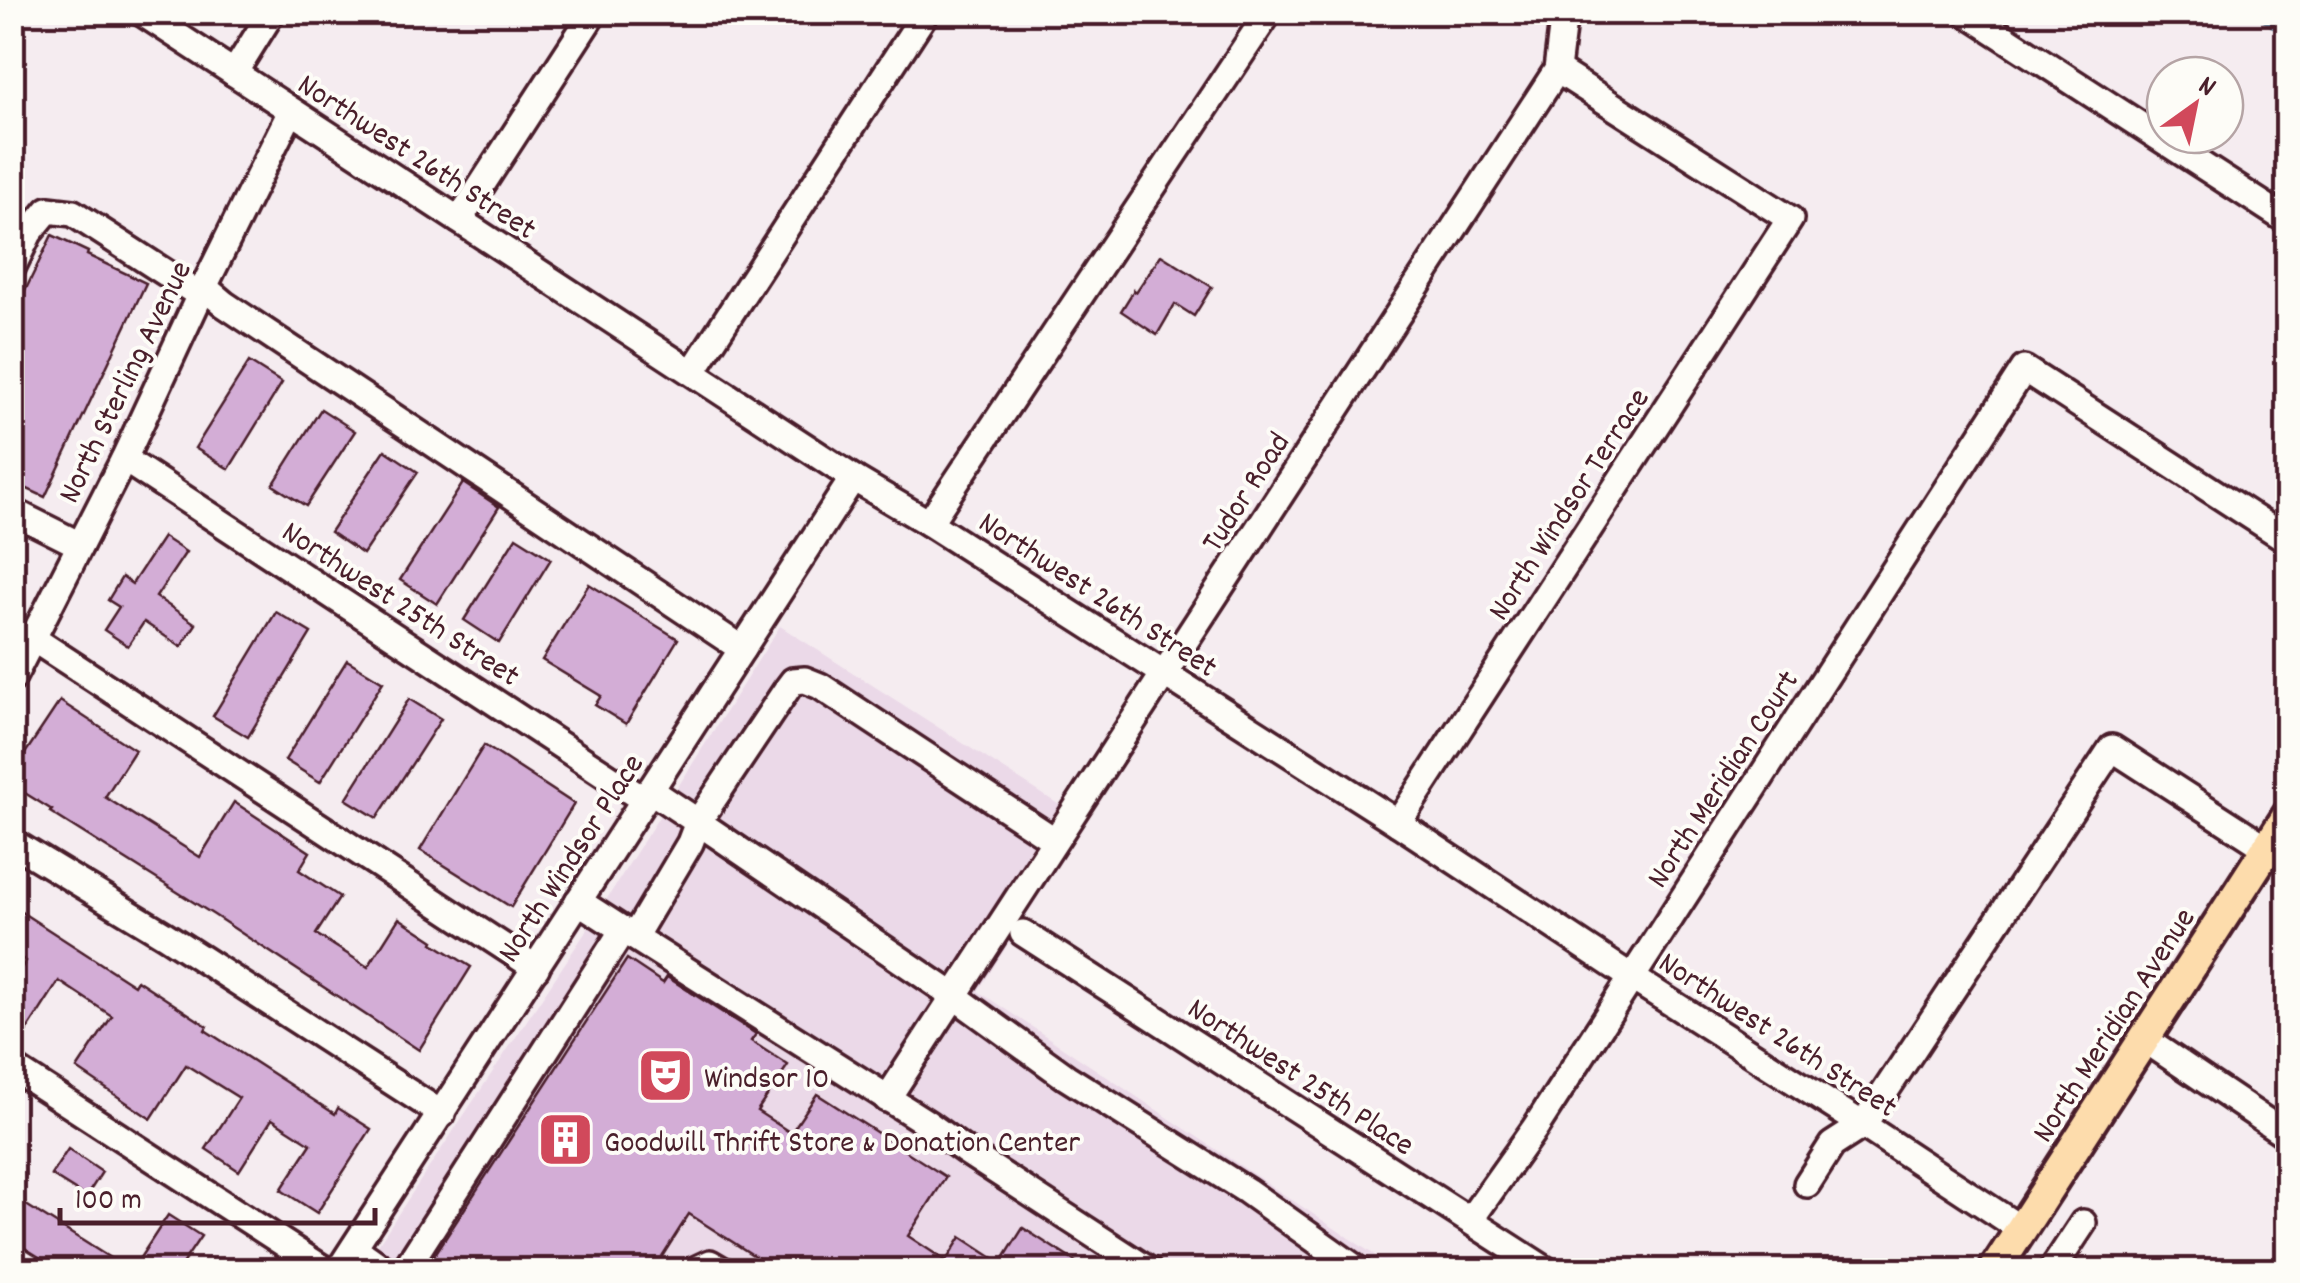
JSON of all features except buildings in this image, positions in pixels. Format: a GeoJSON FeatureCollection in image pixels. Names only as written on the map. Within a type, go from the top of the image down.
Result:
{"type":"FeatureCollection","features":[{"type":"Feature","properties":{"kind":"main road","name":"North Meridian Avenue"},"geometry":{"type":"LineString","coordinates":[[1995,1270],[2288,816]]}},
{"type":"Feature","properties":{"kind":"street","name":"Northwest 26th Street"},"geometry":{"type":"LineString","coordinates":[[140,12],[853,478],[1398,823],[2021,1229]]}},
{"type":"Feature","properties":{"kind":"street"},"geometry":{"type":"LineString","coordinates":[[234,73],[272,12]]}},
{"type":"Feature","properties":{"kind":"street"},"geometry":{"type":"LineString","coordinates":[[459,220],[594,12]]}},
{"type":"Feature","properties":{"kind":"street"},"geometry":{"type":"LineString","coordinates":[[693,371],[926,12]]}},
{"type":"Feature","properties":{"kind":"street"},"geometry":{"type":"LineString","coordinates":[[929,523],[1269,12]]}},
{"type":"Feature","properties":{"kind":"street","name":"Tudor Road"},"geometry":{"type":"LineString","coordinates":[[886,1099],[1557,70],[1564,12]]}},
{"type":"Feature","properties":{"kind":"street"},"geometry":{"type":"LineString","coordinates":[[1966,12],[2288,222]]}},
{"type":"Feature","properties":{"kind":"street","name":"North Windsor Terrace"},"geometry":{"type":"LineString","coordinates":[[1398,823],[1790,219],[1557,70]]}},
{"type":"Feature","properties":{"kind":"street","name":"North Sterling Avenue"},"geometry":{"type":"LineString","coordinates":[[12,678],[124,459],[291,111]]}},
{"type":"Feature","properties":{"kind":"street"},"geometry":{"type":"LineString","coordinates":[[12,268],[28,233],[48,210],[73,213],[241,315],[742,649]]}},
{"type":"Feature","properties":{"kind":"street","name":"North Meridian Court"},"geometry":{"type":"LineString","coordinates":[[1470,1220],[1535,1128],[2024,369],[2288,540]]}},
{"type":"Feature","properties":{"kind":"street","name":"Northwest 25th Street"},"geometry":{"type":"LineString","coordinates":[[124,459],[647,795],[698,822],[1066,1077],[1246,1191],[1358,1270]]}},
{"type":"Feature","properties":{"kind":"street","name":"North Windsor Place"},"geometry":{"type":"LineString","coordinates":[[339,1270],[853,478]]}},
{"type":"Feature","properties":{"kind":"street"},"geometry":{"type":"LineString","coordinates":[[12,511],[80,545]]}},
{"type":"Feature","properties":{"kind":"street"},"geometry":{"type":"LineString","coordinates":[[32,638],[536,968]]}},
{"type":"Feature","properties":{"kind":"street"},"geometry":{"type":"LineString","coordinates":[[405,1270],[690,844],[698,822],[793,681],[805,680],[820,686],[1060,831]]}},
{"type":"Feature","properties":{"kind":"street"},"geometry":{"type":"LineString","coordinates":[[1806,1184],[1832,1145],[1863,1125],[2112,748],[2267,848]]}},
{"type":"Feature","properties":{"kind":"street"},"geometry":{"type":"LineString","coordinates":[[12,842],[442,1114]]}},
{"type":"Feature","properties":{"kind":"street"},"geometry":{"type":"LineString","coordinates":[[578,901],[927,1123],[1148,1270]]}},
{"type":"Feature","properties":{"kind":"street","name":"Northwest 25th Place"},"geometry":{"type":"LineString","coordinates":[[1023,933],[1546,1270]]}},
{"type":"Feature","properties":{"kind":"street"},"geometry":{"type":"LineString","coordinates":[[2144,1039],[2288,1136]]}},
{"type":"Feature","properties":{"kind":"street"},"geometry":{"type":"LineString","coordinates":[[12,1067],[325,1270]]}},
{"type":"Feature","properties":{"kind":"street"},"geometry":{"type":"LineString","coordinates":[[2052,1270],[2083,1222]]}},
{"type":"Feature","properties":{"kind":"street"},"geometry":{"type":"LineString","coordinates":[[354,1248],[385,1270]]}},
{"type":"Feature","properties":{"kind":"street"},"geometry":{"type":"LineString","coordinates":[[695,1270],[710,1263],[722,1270]]}},
{"type":"Feature","properties":{"kind":"shaded area"},"geometry":{"type":"Polygon","coordinates":[[[780,626],[1086,822],[978,991],[1376,1256],[1417,1270],[361,1270],[589,927],[780,626]]]}},
{"type":"Feature","properties":{"kind":"waterway"},"geometry":{"type":"LineString","coordinates":[[2253,12],[2288,35]]}},
{"type":"Feature","properties":{"kind":"place","name":"Windsor 10"},"geometry":{"type":"Point","coordinates":[665,1076]}},
{"type":"Feature","properties":{"kind":"place","name":"Goodwill Thrift Store & Donation Center"},"geometry":{"type":"Point","coordinates":[565,1140]}}]}
